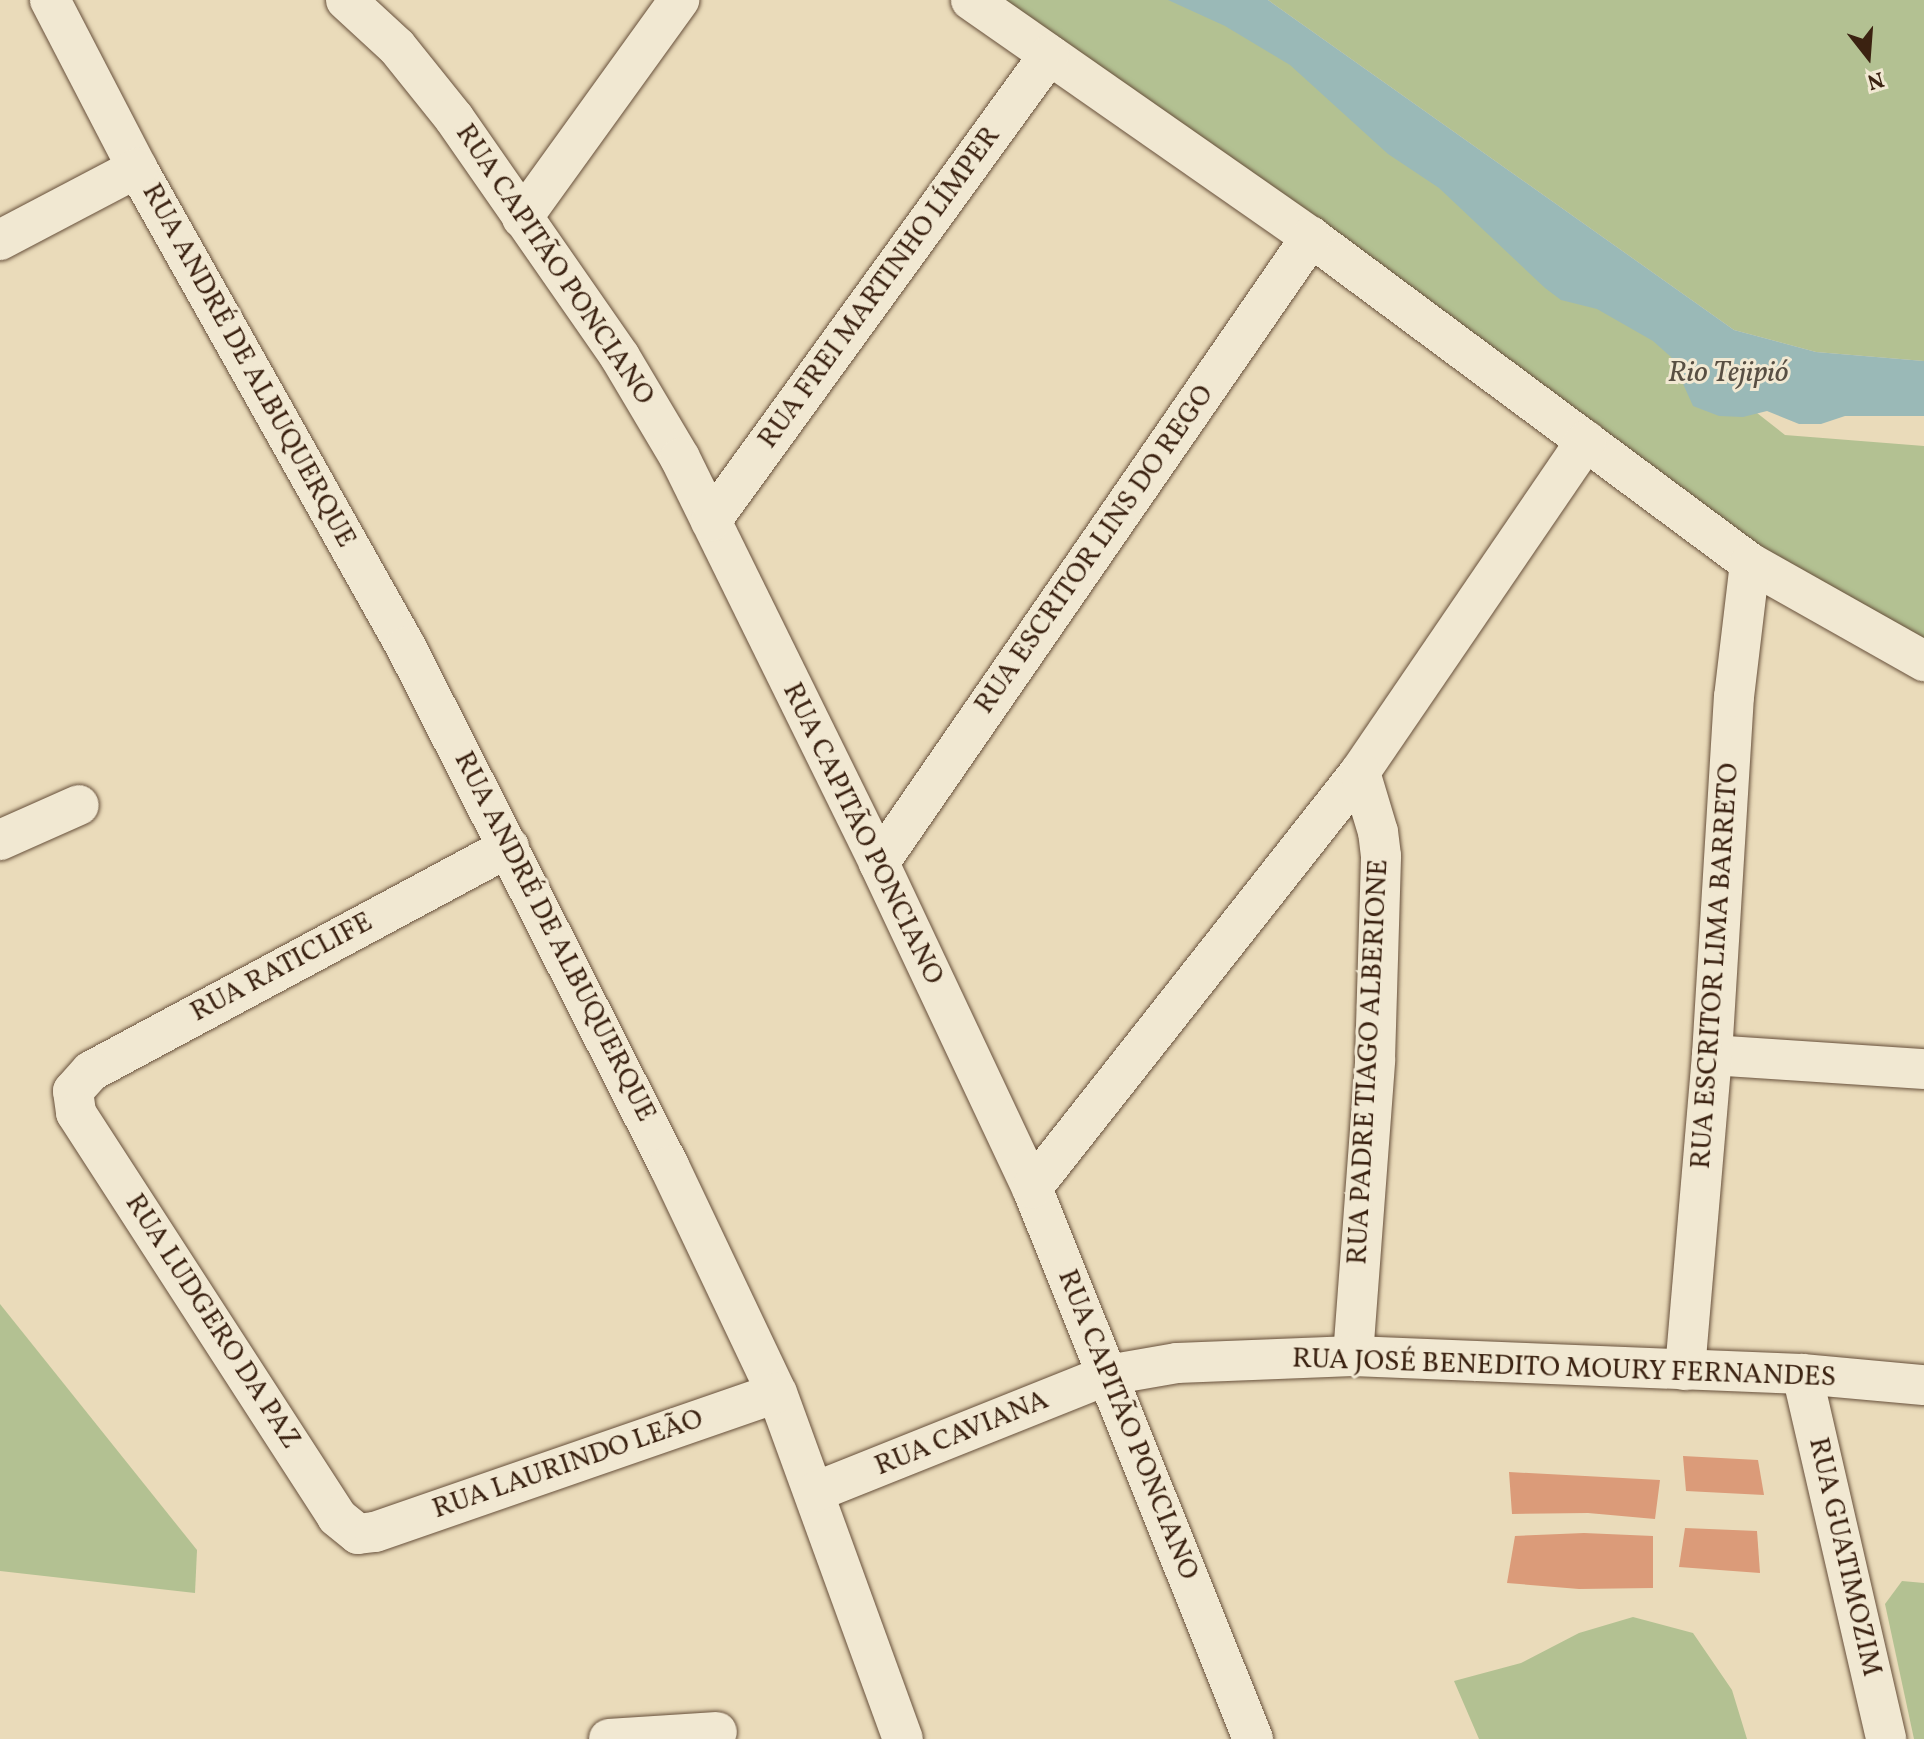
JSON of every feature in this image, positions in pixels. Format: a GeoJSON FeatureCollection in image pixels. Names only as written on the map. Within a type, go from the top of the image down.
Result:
{"type":"FeatureCollection","features":[{"type":"Feature","properties":{"kind":"street","name":"RUA ANDRÉ DE ALBUQUERQUE"},"geometry":{"type":"LineString","coordinates":[[50,0],[137,168],[406,647],[669,1166],[777,1393],[903,1739]]}},
{"type":"Feature","properties":{"kind":"street","name":"RUA CAPITÃO PONCIANO"},"geometry":{"type":"LineString","coordinates":[[346,0],[397,47],[454,118],[620,357],[680,458],[879,863],[1032,1188],[1253,1739]]}},
{"type":"Feature","properties":{"kind":"street"},"geometry":{"type":"LineString","coordinates":[[522,218],[679,0]]}},
{"type":"Feature","properties":{"kind":"street"},"geometry":{"type":"LineString","coordinates":[[971,0],[1311,237],[1750,563],[1924,661]]}},
{"type":"Feature","properties":{"kind":"street","name":"RUA FREI MARTINHO LÍMPER"},"geometry":{"type":"LineString","coordinates":[[711,521],[1049,55]]}},
{"type":"Feature","properties":{"kind":"street","name":"RUA ANDRÉ DE ALBUQUERQUE"},"geometry":{"type":"LineString","coordinates":[[0,240],[137,168]]}},
{"type":"Feature","properties":{"kind":"street","name":"RUA ESCRITOR LINS DO REGO"},"geometry":{"type":"LineString","coordinates":[[879,863],[1311,237]]}},
{"type":"Feature","properties":{"kind":"street"},"geometry":{"type":"LineString","coordinates":[[1032,1188],[1360,772],[1586,441]]}},
{"type":"Feature","properties":{"kind":"street","name":"RUA ESCRITOR LIMA BARRETO"},"geometry":{"type":"LineString","coordinates":[[1685,1370],[1712,1055],[1734,697],[1750,563]]}},
{"type":"Feature","properties":{"kind":"street","name":"RUA PADRE TIAGO ALBERIONE"},"geometry":{"type":"LineString","coordinates":[[1353,1356],[1375,1060],[1381,856],[1378,832],[1360,772]]}},
{"type":"Feature","properties":{"kind":"street"},"geometry":{"type":"LineString","coordinates":[[0,840],[79,805]]}},
{"type":"Feature","properties":{"kind":"street","name":"RUA RATICLIFE"},"geometry":{"type":"LineString","coordinates":[[73,1104],[77,1083],[91,1071],[509,847]]}},
{"type":"Feature","properties":{"kind":"street"},"geometry":{"type":"LineString","coordinates":[[1712,1055],[1924,1069]]}},
{"type":"Feature","properties":{"kind":"street","name":"RUA LUDGERO DA PAZ"},"geometry":{"type":"LineString","coordinates":[[73,1104],[337,1517],[358,1534]]}},
{"type":"Feature","properties":{"kind":"street","name":"RUA JOSÉ BENEDITO MOURY FERNANDES"},"geometry":{"type":"LineString","coordinates":[[1108,1375],[1177,1363],[1353,1356],[1802,1374],[1924,1385]]}},
{"type":"Feature","properties":{"kind":"street","name":"RUA GUATIMOZIM"},"geometry":{"type":"LineString","coordinates":[[1802,1374],[1886,1739]]}},
{"type":"Feature","properties":{"kind":"street","name":"RUA CAVIANA"},"geometry":{"type":"LineString","coordinates":[[815,1492],[1108,1375]]}},
{"type":"Feature","properties":{"kind":"street","name":"RUA LAURINDO LEÃO"},"geometry":{"type":"LineString","coordinates":[[358,1534],[375,1532],[777,1393]]}},
{"type":"Feature","properties":{"kind":"street"},"geometry":{"type":"LineString","coordinates":[[609,1739],[717,1732]]}},
{"type":"Feature","properties":{"kind":"green space"},"geometry":{"type":"Polygon","coordinates":[[[968,0],[1200,0],[1350,94],[1785,435],[1924,446],[1924,658],[1192,174],[968,0]]]}},
{"type":"Feature","properties":{"kind":"green space"},"geometry":{"type":"Polygon","coordinates":[[[1268,0],[1924,0],[1924,361],[1816,352],[1734,330],[1268,0]]]}},
{"type":"Feature","properties":{"kind":"green space"},"geometry":{"type":"Polygon","coordinates":[[[0,1304],[197,1550],[195,1593],[0,1571],[0,1304]]]}},
{"type":"Feature","properties":{"kind":"green space"},"geometry":{"type":"Polygon","coordinates":[[[1902,1581],[1924,1583],[1924,1739],[1914,1739],[1885,1604],[1902,1581]]]}},
{"type":"Feature","properties":{"kind":"green space"},"geometry":{"type":"Polygon","coordinates":[[[1633,1617],[1693,1633],[1732,1690],[1747,1739],[1479,1739],[1454,1681],[1521,1663],[1579,1633],[1633,1617]]]}},
{"type":"Feature","properties":{"kind":"water","name":"Rio Tejipió"},"geometry":{"type":"Polygon","coordinates":[[[1168,0],[1268,0],[1734,330],[1816,352],[1924,361],[1924,416],[1845,416],[1821,424],[1799,424],[1767,411],[1743,417],[1719,416],[1693,406],[1671,357],[1653,341],[1597,309],[1561,300],[1439,188],[1388,154],[1290,65],[1225,26],[1168,0]]]}},
{"type":"Feature","properties":{"kind":"building"},"geometry":{"type":"Polygon","coordinates":[[[1683,1456],[1758,1460],[1764,1495],[1686,1491],[1683,1456]]]}},
{"type":"Feature","properties":{"kind":"building"},"geometry":{"type":"Polygon","coordinates":[[[1509,1472],[1660,1480],[1655,1519],[1588,1513],[1512,1514],[1509,1472]]]}},
{"type":"Feature","properties":{"kind":"building"},"geometry":{"type":"Polygon","coordinates":[[[1685,1528],[1757,1531],[1760,1573],[1679,1567],[1685,1528]]]}},
{"type":"Feature","properties":{"kind":"building"},"geometry":{"type":"Polygon","coordinates":[[[1584,1533],[1653,1536],[1653,1588],[1579,1589],[1507,1583],[1515,1536],[1584,1533]]]}}]}
